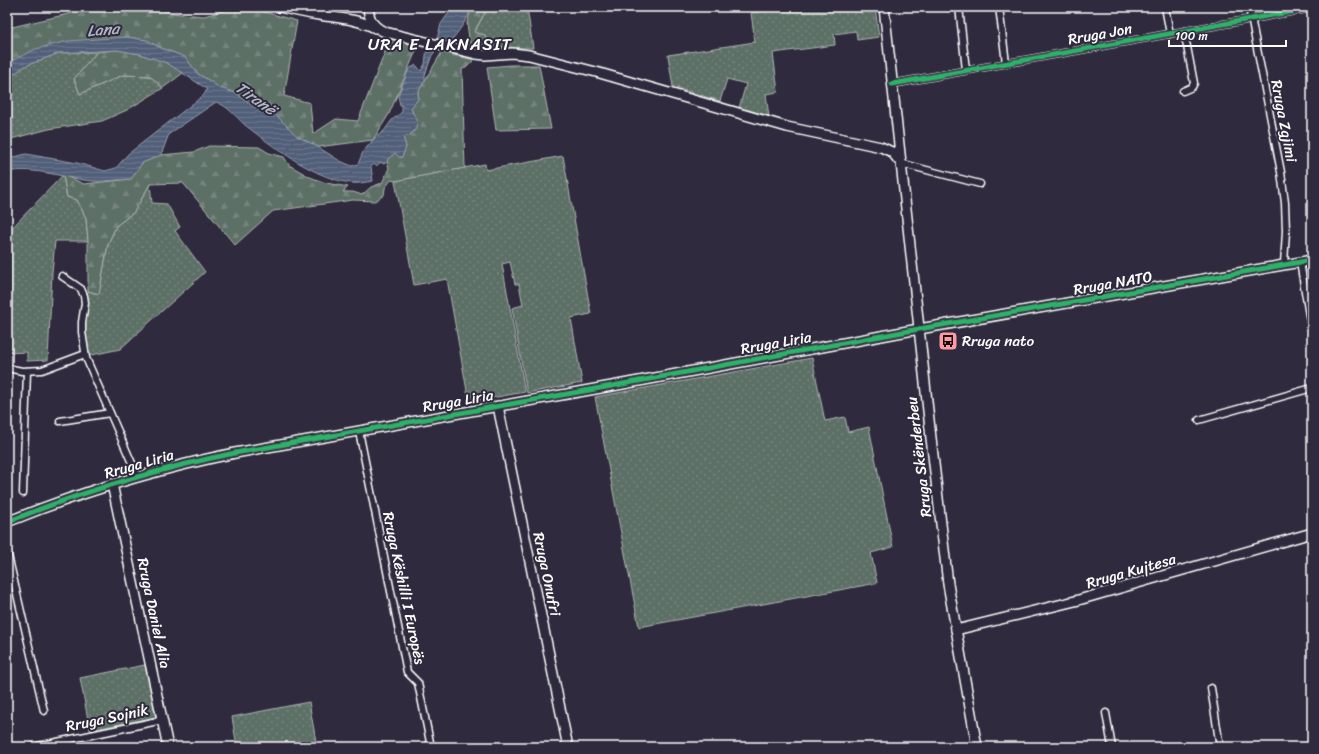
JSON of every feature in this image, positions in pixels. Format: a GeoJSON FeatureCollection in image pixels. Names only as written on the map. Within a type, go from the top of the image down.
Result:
{"type":"FeatureCollection","features":[{"type":"Feature","properties":{"kind":"main road"},"geometry":{"type":"LineString","coordinates":[[279,7],[354,21],[366,24],[381,31],[476,54],[485,55],[512,53],[529,55],[596,72],[787,127],[881,147],[888,147],[893,144],[896,140],[897,133]]}},
{"type":"Feature","properties":{"kind":"main road"},"geometry":{"type":"LineString","coordinates":[[354,21],[360,19],[364,15],[367,7]]}},
{"type":"Feature","properties":{"kind":"main road"},"geometry":{"type":"LineString","coordinates":[[367,7],[371,22],[381,31]]}},
{"type":"Feature","properties":{"kind":"main road","name":"Rruga Skënderbeu"},"geometry":{"type":"LineString","coordinates":[[884,7],[900,163],[947,576],[977,747]]}},
{"type":"Feature","properties":{"kind":"main road"},"geometry":{"type":"LineString","coordinates":[[881,147],[892,152],[900,163]]}},
{"type":"Feature","properties":{"kind":"main road","name":"Rruga NATO"},"geometry":{"type":"LineString","coordinates":[[919,329],[1312,260]]}},
{"type":"Feature","properties":{"kind":"main road","name":"Rruga Liria"},"geometry":{"type":"LineString","coordinates":[[7,522],[36,510],[138,476],[234,453],[919,329]]}},
{"type":"Feature","properties":{"kind":"main road","name":"Rruga Onufri"},"geometry":{"type":"LineString","coordinates":[[498,406],[568,747]]}},
{"type":"Feature","properties":{"kind":"main road","name":"Rruga Daniel Alia"},"geometry":{"type":"LineString","coordinates":[[112,484],[168,747]]}},
{"type":"Feature","properties":{"kind":"main road","name":"Rruga Kujtesa"},"geometry":{"type":"LineString","coordinates":[[956,630],[1068,603],[1312,533]]}},
{"type":"Feature","properties":{"kind":"street"},"geometry":{"type":"LineString","coordinates":[[959,7],[966,70]]}},
{"type":"Feature","properties":{"kind":"street"},"geometry":{"type":"LineString","coordinates":[[999,7],[1006,63]]}},
{"type":"Feature","properties":{"kind":"street"},"geometry":{"type":"LineString","coordinates":[[1165,7],[1170,34]]}},
{"type":"Feature","properties":{"kind":"street","name":"Rruga Zgjimi"},"geometry":{"type":"LineString","coordinates":[[1249,7],[1281,172],[1285,203],[1286,231],[1284,264]]}},
{"type":"Feature","properties":{"kind":"street","name":"Rruga Jon"},"geometry":{"type":"LineString","coordinates":[[892,84],[1312,8]]}},
{"type":"Feature","properties":{"kind":"street"},"geometry":{"type":"LineString","coordinates":[[1182,91],[1192,87],[1194,84],[1184,31]]}},
{"type":"Feature","properties":{"kind":"street"},"geometry":{"type":"LineString","coordinates":[[900,163],[980,184]]}},
{"type":"Feature","properties":{"kind":"street"},"geometry":{"type":"LineString","coordinates":[[1300,262],[1312,333]]}},
{"type":"Feature","properties":{"kind":"street"},"geometry":{"type":"LineString","coordinates":[[62,276],[81,289],[84,296],[85,303],[82,332],[85,354],[138,476]]}},
{"type":"Feature","properties":{"kind":"street"},"geometry":{"type":"LineString","coordinates":[[7,368],[27,371],[42,370],[85,354]]}},
{"type":"Feature","properties":{"kind":"street"},"geometry":{"type":"LineString","coordinates":[[23,494],[27,371]]}},
{"type":"Feature","properties":{"kind":"street"},"geometry":{"type":"LineString","coordinates":[[1199,420],[1312,388]]}},
{"type":"Feature","properties":{"kind":"street"},"geometry":{"type":"LineString","coordinates":[[60,421],[110,413]]}},
{"type":"Feature","properties":{"kind":"street","name":"Rruga Këshilli I Europës"},"geometry":{"type":"LineString","coordinates":[[359,431],[407,672],[418,683],[431,747]]}},
{"type":"Feature","properties":{"kind":"street"},"geometry":{"type":"LineString","coordinates":[[7,551],[44,710]]}},
{"type":"Feature","properties":{"kind":"street"},"geometry":{"type":"LineString","coordinates":[[1211,688],[1220,747]]}},
{"type":"Feature","properties":{"kind":"street"},"geometry":{"type":"LineString","coordinates":[[1106,712],[1112,747]]}},
{"type":"Feature","properties":{"kind":"street","name":"Rruga Sojnik"},"geometry":{"type":"LineString","coordinates":[[33,747],[163,720]]}},
{"type":"Feature","properties":{"kind":"green space"},"geometry":{"type":"Polygon","coordinates":[[[72,7],[157,7],[171,13],[204,16],[237,7],[247,7],[297,21],[284,96],[310,103],[313,134],[336,119],[358,121],[390,39],[418,46],[389,114],[373,140],[318,147],[297,136],[276,115],[252,105],[236,93],[219,88],[198,74],[185,57],[161,48],[146,40],[127,37],[7,63],[7,26],[8,28],[72,13],[72,7]]]}},
{"type":"Feature","properties":{"kind":"green space"},"geometry":{"type":"Polygon","coordinates":[[[472,7],[488,7],[474,32],[485,35],[488,47],[477,48],[470,46],[467,23],[472,7]]]}},
{"type":"Feature","properties":{"kind":"green space"},"geometry":{"type":"Polygon","coordinates":[[[488,7],[527,7],[533,48],[488,47],[485,35],[474,33],[488,7]]]}},
{"type":"Feature","properties":{"kind":"green space"},"geometry":{"type":"Polygon","coordinates":[[[778,7],[875,7],[879,37],[857,40],[856,31],[834,34],[835,45],[773,53],[778,92],[766,94],[769,117],[739,108],[746,84],[727,79],[720,101],[673,87],[668,55],[755,42],[751,13],[778,9],[778,7]]]}},
{"type":"Feature","properties":{"kind":"green space"},"geometry":{"type":"Polygon","coordinates":[[[117,50],[140,54],[167,63],[183,73],[163,88],[150,76],[123,75],[80,94],[74,79],[97,52],[117,50]]]}},
{"type":"Feature","properties":{"kind":"green space"},"geometry":{"type":"Polygon","coordinates":[[[97,52],[74,79],[80,94],[123,75],[150,76],[163,88],[127,110],[102,121],[49,129],[7,140],[7,79],[25,66],[59,53],[97,52]]]}},
{"type":"Feature","properties":{"kind":"green space"},"geometry":{"type":"Polygon","coordinates":[[[442,52],[474,60],[466,68],[462,69],[465,168],[395,181],[391,180],[385,188],[384,195],[375,201],[353,200],[273,211],[235,245],[183,183],[150,184],[134,212],[116,226],[108,244],[99,294],[88,291],[88,241],[86,218],[77,200],[67,197],[63,175],[84,184],[131,179],[142,163],[161,155],[194,152],[209,146],[259,147],[269,153],[284,157],[289,165],[310,177],[326,183],[348,187],[343,192],[353,192],[362,195],[371,187],[382,183],[389,168],[387,160],[395,152],[399,157],[402,157],[406,147],[403,137],[410,135],[413,114],[411,108],[418,99],[418,92],[442,52]]]}},
{"type":"Feature","properties":{"kind":"green space"},"geometry":{"type":"Polygon","coordinates":[[[539,65],[551,129],[496,130],[487,67],[539,65]]]}},
{"type":"Feature","properties":{"kind":"green space"},"geometry":{"type":"Polygon","coordinates":[[[563,156],[591,314],[571,318],[582,383],[527,393],[512,308],[523,305],[519,284],[515,284],[510,262],[502,264],[525,392],[469,402],[447,279],[414,285],[395,181],[485,164],[486,170],[563,156]]]}},
{"type":"Feature","properties":{"kind":"green space"},"geometry":{"type":"Polygon","coordinates":[[[63,175],[67,197],[77,200],[86,218],[88,241],[55,241],[48,360],[27,361],[27,352],[7,353],[7,233],[63,175]]]}},
{"type":"Feature","properties":{"kind":"green space"},"geometry":{"type":"Polygon","coordinates":[[[150,184],[152,203],[167,204],[180,227],[175,231],[205,272],[120,349],[87,356],[84,311],[88,291],[99,294],[108,244],[116,226],[134,212],[150,184]]]}},
{"type":"Feature","properties":{"kind":"green space"},"geometry":{"type":"Polygon","coordinates":[[[812,358],[825,421],[845,417],[848,432],[869,427],[893,547],[871,553],[877,583],[639,627],[595,397],[812,358]]]}},
{"type":"Feature","properties":{"kind":"green space"},"geometry":{"type":"Polygon","coordinates":[[[145,665],[156,717],[90,730],[80,678],[145,665]]]}},
{"type":"Feature","properties":{"kind":"green space"},"geometry":{"type":"Polygon","coordinates":[[[309,702],[317,747],[237,747],[232,717],[309,702]]]}},
{"type":"Feature","properties":{"kind":"water"},"geometry":{"type":"Polygon","coordinates":[[[453,7],[472,7],[468,16],[450,42],[437,39],[441,24],[453,7]]]}},
{"type":"Feature","properties":{"kind":"water"},"geometry":{"type":"Polygon","coordinates":[[[127,37],[146,40],[161,48],[185,57],[198,74],[219,88],[236,93],[252,105],[276,115],[297,136],[340,161],[352,166],[358,164],[363,152],[373,140],[402,112],[402,105],[400,105],[398,96],[409,69],[416,65],[421,71],[425,64],[427,48],[436,51],[432,55],[425,75],[425,80],[418,92],[418,99],[411,108],[413,114],[417,118],[416,129],[410,135],[403,137],[406,147],[402,157],[399,157],[395,153],[387,160],[388,162],[383,164],[381,162],[376,166],[374,164],[371,167],[373,181],[355,183],[338,181],[310,169],[281,152],[245,125],[228,109],[216,102],[169,134],[161,155],[142,163],[131,179],[93,181],[39,172],[7,172],[7,159],[26,154],[77,163],[105,171],[116,168],[128,154],[204,95],[207,89],[167,63],[140,54],[117,50],[59,53],[25,66],[7,79],[7,63],[36,49],[68,41],[127,37]]]}},
{"type":"Feature","properties":{"kind":"cycle path"},"geometry":{"type":"LineString","coordinates":[[892,84],[1312,8]]}},
{"type":"Feature","properties":{"kind":"cycle path"},"geometry":{"type":"LineString","coordinates":[[7,522],[120,482],[177,466],[235,453],[612,386],[908,331],[1312,260]]}},
{"type":"Feature","properties":{"kind":"place","name":"Rruga nato"},"geometry":{"type":"Point","coordinates":[948,341]}},
{"type":"Feature","properties":{"kind":"district","name":"URA E LAKNASIT"},"geometry":{"type":"Point","coordinates":[440,44]}},
{"type":"Feature","properties":{"kind":"water label","name":"Lana"},"geometry":{"type":"Point","coordinates":[103,29]}},
{"type":"Feature","properties":{"kind":"water label","name":"Tiranë"},"geometry":{"type":"Point","coordinates":[256,98]}}]}
